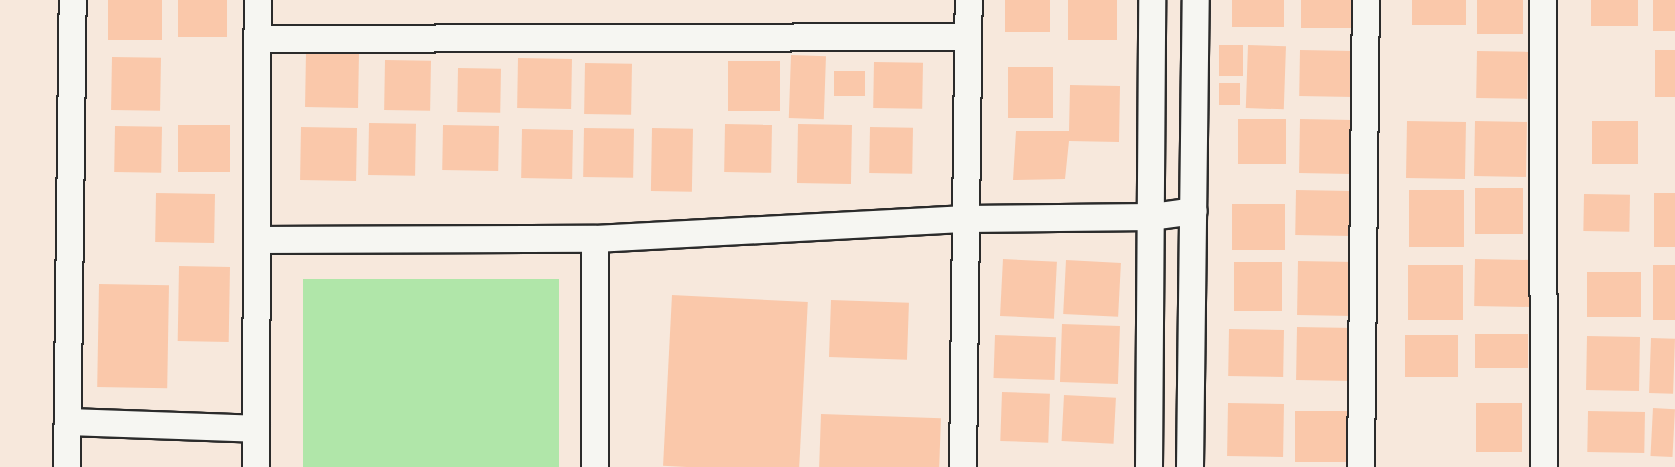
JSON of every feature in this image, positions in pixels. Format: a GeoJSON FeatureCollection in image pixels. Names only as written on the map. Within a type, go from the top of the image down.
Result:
{"type":"FeatureCollection","features":[{"type":"Feature","properties":{"kind":"street"},"geometry":{"type":"LineString","coordinates":[[67,467],[73,0]]}},
{"type":"Feature","properties":{"kind":"street"},"geometry":{"type":"LineString","coordinates":[[256,467],[258,0]]}},
{"type":"Feature","properties":{"kind":"street"},"geometry":{"type":"LineString","coordinates":[[963,467],[969,0]]}},
{"type":"Feature","properties":{"kind":"street"},"geometry":{"type":"LineString","coordinates":[[1149,467],[1152,0]]}},
{"type":"Feature","properties":{"kind":"street"},"geometry":{"type":"LineString","coordinates":[[1190,467],[1196,0]]}},
{"type":"Feature","properties":{"kind":"street"},"geometry":{"type":"LineString","coordinates":[[1362,467],[1366,0]]}},
{"type":"Feature","properties":{"kind":"street"},"geometry":{"type":"LineString","coordinates":[[1543,0],[1544,467]]}},
{"type":"Feature","properties":{"kind":"street"},"geometry":{"type":"LineString","coordinates":[[258,39],[968,37]]}},
{"type":"Feature","properties":{"kind":"street"},"geometry":{"type":"LineString","coordinates":[[257,240],[595,239],[966,219],[1152,218],[1194,211]]}},
{"type":"Feature","properties":{"kind":"street"},"geometry":{"type":"LineString","coordinates":[[595,239],[595,467]]}},
{"type":"Feature","properties":{"kind":"street"},"geometry":{"type":"LineString","coordinates":[[68,422],[256,429]]}},
{"type":"Feature","properties":{"kind":"green space"},"geometry":{"type":"Polygon","coordinates":[[[303,279],[559,279],[559,467],[303,467],[303,279]]]}},
{"type":"Feature","properties":{"kind":"building"},"geometry":{"type":"Polygon","coordinates":[[[108,0],[162,0],[162,40],[108,40],[108,0]]]}},
{"type":"Feature","properties":{"kind":"building"},"geometry":{"type":"Polygon","coordinates":[[[178,0],[227,0],[227,37],[178,37],[178,0]]]}},
{"type":"Feature","properties":{"kind":"building"},"geometry":{"type":"Polygon","coordinates":[[[1005,0],[1050,0],[1050,32],[1005,32],[1005,0]]]}},
{"type":"Feature","properties":{"kind":"building"},"geometry":{"type":"Polygon","coordinates":[[[1068,0],[1117,0],[1117,40],[1068,40],[1068,0]]]}},
{"type":"Feature","properties":{"kind":"building"},"geometry":{"type":"Polygon","coordinates":[[[1232,0],[1284,0],[1284,27],[1232,27],[1232,0]]]}},
{"type":"Feature","properties":{"kind":"building"},"geometry":{"type":"Polygon","coordinates":[[[1301,0],[1357,0],[1357,28],[1301,28],[1301,0]]]}},
{"type":"Feature","properties":{"kind":"building"},"geometry":{"type":"Polygon","coordinates":[[[1412,0],[1466,0],[1466,25],[1412,25],[1412,0]]]}},
{"type":"Feature","properties":{"kind":"building"},"geometry":{"type":"Polygon","coordinates":[[[1477,0],[1523,0],[1523,34],[1477,34],[1477,0]]]}},
{"type":"Feature","properties":{"kind":"building"},"geometry":{"type":"Polygon","coordinates":[[[1591,0],[1638,0],[1638,26],[1591,26],[1591,0]]]}},
{"type":"Feature","properties":{"kind":"building"},"geometry":{"type":"Polygon","coordinates":[[[1653,0],[1675,0],[1675,31],[1653,31],[1653,0]]]}},
{"type":"Feature","properties":{"kind":"building"},"geometry":{"type":"Polygon","coordinates":[[[1219,45],[1243,45],[1243,76],[1219,76],[1219,45]]]}},
{"type":"Feature","properties":{"kind":"building"},"geometry":{"type":"Polygon","coordinates":[[[1248,45],[1286,46],[1284,109],[1246,108],[1248,45]]]}},
{"type":"Feature","properties":{"kind":"building"},"geometry":{"type":"Polygon","coordinates":[[[1300,50],[1353,51],[1352,97],[1299,96],[1300,50]]]}},
{"type":"Feature","properties":{"kind":"building"},"geometry":{"type":"Polygon","coordinates":[[[1655,50],[1675,50],[1675,97],[1655,97],[1655,50]]]}},
{"type":"Feature","properties":{"kind":"building"},"geometry":{"type":"Polygon","coordinates":[[[1477,51],[1528,52],[1527,99],[1476,98],[1477,51]]]}},
{"type":"Feature","properties":{"kind":"building"},"geometry":{"type":"Polygon","coordinates":[[[306,52],[359,53],[358,108],[305,107],[306,52]]]}},
{"type":"Feature","properties":{"kind":"building"},"geometry":{"type":"Polygon","coordinates":[[[791,55],[826,56],[824,119],[789,118],[791,55]]]}},
{"type":"Feature","properties":{"kind":"building"},"geometry":{"type":"Polygon","coordinates":[[[112,57],[161,58],[160,111],[111,110],[112,57]]]}},
{"type":"Feature","properties":{"kind":"building"},"geometry":{"type":"Polygon","coordinates":[[[518,58],[572,59],[571,109],[517,108],[518,58]]]}},
{"type":"Feature","properties":{"kind":"building"},"geometry":{"type":"Polygon","coordinates":[[[385,60],[431,61],[430,111],[384,110],[385,60]]]}},
{"type":"Feature","properties":{"kind":"building"},"geometry":{"type":"Polygon","coordinates":[[[728,61],[780,61],[780,111],[728,111],[728,61]]]}},
{"type":"Feature","properties":{"kind":"building"},"geometry":{"type":"Polygon","coordinates":[[[874,62],[923,63],[922,109],[873,108],[874,62]]]}},
{"type":"Feature","properties":{"kind":"building"},"geometry":{"type":"Polygon","coordinates":[[[585,63],[632,64],[631,115],[584,114],[585,63]]]}},
{"type":"Feature","properties":{"kind":"building"},"geometry":{"type":"Polygon","coordinates":[[[1008,67],[1053,67],[1053,118],[1008,118],[1008,67]]]}},
{"type":"Feature","properties":{"kind":"building"},"geometry":{"type":"Polygon","coordinates":[[[458,68],[501,69],[500,113],[457,112],[458,68]]]}},
{"type":"Feature","properties":{"kind":"building"},"geometry":{"type":"Polygon","coordinates":[[[834,71],[865,71],[865,96],[834,96],[834,71]]]}},
{"type":"Feature","properties":{"kind":"building"},"geometry":{"type":"Polygon","coordinates":[[[1219,83],[1240,83],[1240,105],[1219,105],[1219,83]]]}},
{"type":"Feature","properties":{"kind":"building"},"geometry":{"type":"Polygon","coordinates":[[[1070,85],[1120,86],[1119,142],[1069,141],[1065,179],[1013,180],[1016,131],[1069,131],[1070,85]]]}},
{"type":"Feature","properties":{"kind":"building"},"geometry":{"type":"Polygon","coordinates":[[[1238,119],[1286,119],[1286,164],[1238,164],[1238,119]]]}},
{"type":"Feature","properties":{"kind":"building"},"geometry":{"type":"Polygon","coordinates":[[[1300,119],[1352,120],[1351,174],[1299,173],[1300,119]]]}},
{"type":"Feature","properties":{"kind":"building"},"geometry":{"type":"Polygon","coordinates":[[[1407,121],[1466,122],[1465,179],[1406,178],[1407,121]]]}},
{"type":"Feature","properties":{"kind":"building"},"geometry":{"type":"Polygon","coordinates":[[[1475,121],[1527,122],[1526,177],[1474,176],[1475,121]]]}},
{"type":"Feature","properties":{"kind":"building"},"geometry":{"type":"Polygon","coordinates":[[[1592,121],[1638,121],[1638,164],[1592,164],[1592,121]]]}},
{"type":"Feature","properties":{"kind":"building"},"geometry":{"type":"Polygon","coordinates":[[[369,123],[416,124],[415,176],[368,175],[369,123]]]}},
{"type":"Feature","properties":{"kind":"building"},"geometry":{"type":"Polygon","coordinates":[[[725,124],[772,125],[771,173],[724,172],[725,124]]]}},
{"type":"Feature","properties":{"kind":"building"},"geometry":{"type":"Polygon","coordinates":[[[798,124],[852,125],[851,184],[797,183],[798,124]]]}},
{"type":"Feature","properties":{"kind":"building"},"geometry":{"type":"Polygon","coordinates":[[[178,125],[230,125],[230,172],[178,172],[178,125]]]}},
{"type":"Feature","properties":{"kind":"building"},"geometry":{"type":"Polygon","coordinates":[[[443,125],[499,126],[498,171],[442,170],[443,125]]]}},
{"type":"Feature","properties":{"kind":"building"},"geometry":{"type":"Polygon","coordinates":[[[115,126],[162,127],[161,173],[114,172],[115,126]]]}},
{"type":"Feature","properties":{"kind":"building"},"geometry":{"type":"Polygon","coordinates":[[[301,127],[357,128],[356,181],[300,180],[301,127]]]}},
{"type":"Feature","properties":{"kind":"building"},"geometry":{"type":"Polygon","coordinates":[[[870,127],[913,128],[912,174],[869,173],[870,127]]]}},
{"type":"Feature","properties":{"kind":"building"},"geometry":{"type":"Polygon","coordinates":[[[584,128],[634,129],[633,178],[583,177],[584,128]]]}},
{"type":"Feature","properties":{"kind":"building"},"geometry":{"type":"Polygon","coordinates":[[[652,128],[693,129],[692,192],[651,191],[652,128]]]}},
{"type":"Feature","properties":{"kind":"building"},"geometry":{"type":"Polygon","coordinates":[[[522,129],[573,130],[572,179],[521,178],[522,129]]]}},
{"type":"Feature","properties":{"kind":"building"},"geometry":{"type":"Polygon","coordinates":[[[1475,188],[1523,188],[1523,234],[1475,234],[1475,188]]]}},
{"type":"Feature","properties":{"kind":"building"},"geometry":{"type":"Polygon","coordinates":[[[1296,190],[1352,191],[1351,236],[1295,235],[1296,190]]]}},
{"type":"Feature","properties":{"kind":"building"},"geometry":{"type":"Polygon","coordinates":[[[1409,190],[1464,190],[1464,247],[1409,247],[1409,190]]]}},
{"type":"Feature","properties":{"kind":"building"},"geometry":{"type":"Polygon","coordinates":[[[156,193],[215,194],[214,243],[155,242],[156,193]]]}},
{"type":"Feature","properties":{"kind":"building"},"geometry":{"type":"Polygon","coordinates":[[[1654,193],[1675,193],[1675,247],[1654,247],[1654,193]]]}},
{"type":"Feature","properties":{"kind":"building"},"geometry":{"type":"Polygon","coordinates":[[[1584,194],[1630,195],[1629,232],[1583,231],[1584,194]]]}},
{"type":"Feature","properties":{"kind":"building"},"geometry":{"type":"Polygon","coordinates":[[[1232,204],[1285,204],[1285,250],[1232,250],[1232,204]]]}},
{"type":"Feature","properties":{"kind":"building"},"geometry":{"type":"Polygon","coordinates":[[[1003,259],[1057,262],[1054,319],[1000,316],[1003,259]]]}},
{"type":"Feature","properties":{"kind":"building"},"geometry":{"type":"Polygon","coordinates":[[[1475,259],[1530,260],[1529,307],[1474,306],[1475,259]]]}},
{"type":"Feature","properties":{"kind":"building"},"geometry":{"type":"Polygon","coordinates":[[[1066,260],[1121,263],[1118,317],[1063,314],[1066,260]]]}},
{"type":"Feature","properties":{"kind":"building"},"geometry":{"type":"Polygon","coordinates":[[[1298,261],[1354,262],[1353,316],[1297,315],[1298,261]]]}},
{"type":"Feature","properties":{"kind":"building"},"geometry":{"type":"Polygon","coordinates":[[[1234,262],[1282,262],[1282,311],[1234,311],[1234,262]]]}},
{"type":"Feature","properties":{"kind":"building"},"geometry":{"type":"Polygon","coordinates":[[[1408,265],[1463,265],[1463,320],[1408,320],[1408,265]]]}},
{"type":"Feature","properties":{"kind":"building"},"geometry":{"type":"Polygon","coordinates":[[[1653,265],[1675,265],[1675,320],[1653,320],[1653,265]]]}},
{"type":"Feature","properties":{"kind":"building"},"geometry":{"type":"Polygon","coordinates":[[[179,266],[230,267],[229,342],[178,341],[179,266]]]}},
{"type":"Feature","properties":{"kind":"building"},"geometry":{"type":"Polygon","coordinates":[[[1587,272],[1641,272],[1641,317],[1587,317],[1587,272]]]}},
{"type":"Feature","properties":{"kind":"building"},"geometry":{"type":"Polygon","coordinates":[[[99,284],[169,285],[167,388],[97,387],[99,284]]]}},
{"type":"Feature","properties":{"kind":"building"},"geometry":{"type":"Polygon","coordinates":[[[672,295],[808,302],[799,467],[663,466],[672,295]]]}},
{"type":"Feature","properties":{"kind":"building"},"geometry":{"type":"Polygon","coordinates":[[[831,300],[909,303],[907,360],[829,357],[831,300]]]}},
{"type":"Feature","properties":{"kind":"building"},"geometry":{"type":"Polygon","coordinates":[[[1062,324],[1120,326],[1118,384],[1060,382],[1062,324]]]}},
{"type":"Feature","properties":{"kind":"building"},"geometry":{"type":"Polygon","coordinates":[[[1297,327],[1354,328],[1353,381],[1296,380],[1297,327]]]}},
{"type":"Feature","properties":{"kind":"building"},"geometry":{"type":"Polygon","coordinates":[[[1229,329],[1284,330],[1283,377],[1228,376],[1229,329]]]}},
{"type":"Feature","properties":{"kind":"building"},"geometry":{"type":"Polygon","coordinates":[[[1475,334],[1528,334],[1528,368],[1475,368],[1475,334]]]}},
{"type":"Feature","properties":{"kind":"building"},"geometry":{"type":"Polygon","coordinates":[[[995,335],[1056,337],[1054,380],[993,378],[995,335]]]}},
{"type":"Feature","properties":{"kind":"building"},"geometry":{"type":"Polygon","coordinates":[[[1405,335],[1458,335],[1458,377],[1405,377],[1405,335]]]}},
{"type":"Feature","properties":{"kind":"building"},"geometry":{"type":"Polygon","coordinates":[[[1587,336],[1640,337],[1639,391],[1586,390],[1587,336]]]}},
{"type":"Feature","properties":{"kind":"building"},"geometry":{"type":"Polygon","coordinates":[[[1651,338],[1675,339],[1673,394],[1649,393],[1651,338]]]}},
{"type":"Feature","properties":{"kind":"building"},"geometry":{"type":"Polygon","coordinates":[[[1002,392],[1050,394],[1048,443],[1000,441],[1002,392]]]}},
{"type":"Feature","properties":{"kind":"building"},"geometry":{"type":"Polygon","coordinates":[[[1064,395],[1116,398],[1114,444],[1062,441],[1064,395]]]}},
{"type":"Feature","properties":{"kind":"building"},"geometry":{"type":"Polygon","coordinates":[[[1228,403],[1284,404],[1283,457],[1227,456],[1228,403]]]}},
{"type":"Feature","properties":{"kind":"building"},"geometry":{"type":"Polygon","coordinates":[[[1476,403],[1522,403],[1522,452],[1476,452],[1476,403]]]}},
{"type":"Feature","properties":{"kind":"building"},"geometry":{"type":"Polygon","coordinates":[[[1653,408],[1675,409],[1672,457],[1650,456],[1653,408]]]}},
{"type":"Feature","properties":{"kind":"building"},"geometry":{"type":"Polygon","coordinates":[[[1295,411],[1353,411],[1353,462],[1295,462],[1295,411]]]}},
{"type":"Feature","properties":{"kind":"building"},"geometry":{"type":"Polygon","coordinates":[[[1588,411],[1645,412],[1644,453],[1587,452],[1588,411]]]}},
{"type":"Feature","properties":{"kind":"building"},"geometry":{"type":"Polygon","coordinates":[[[821,414],[941,418],[939,467],[819,467],[821,414]]]}}]}
